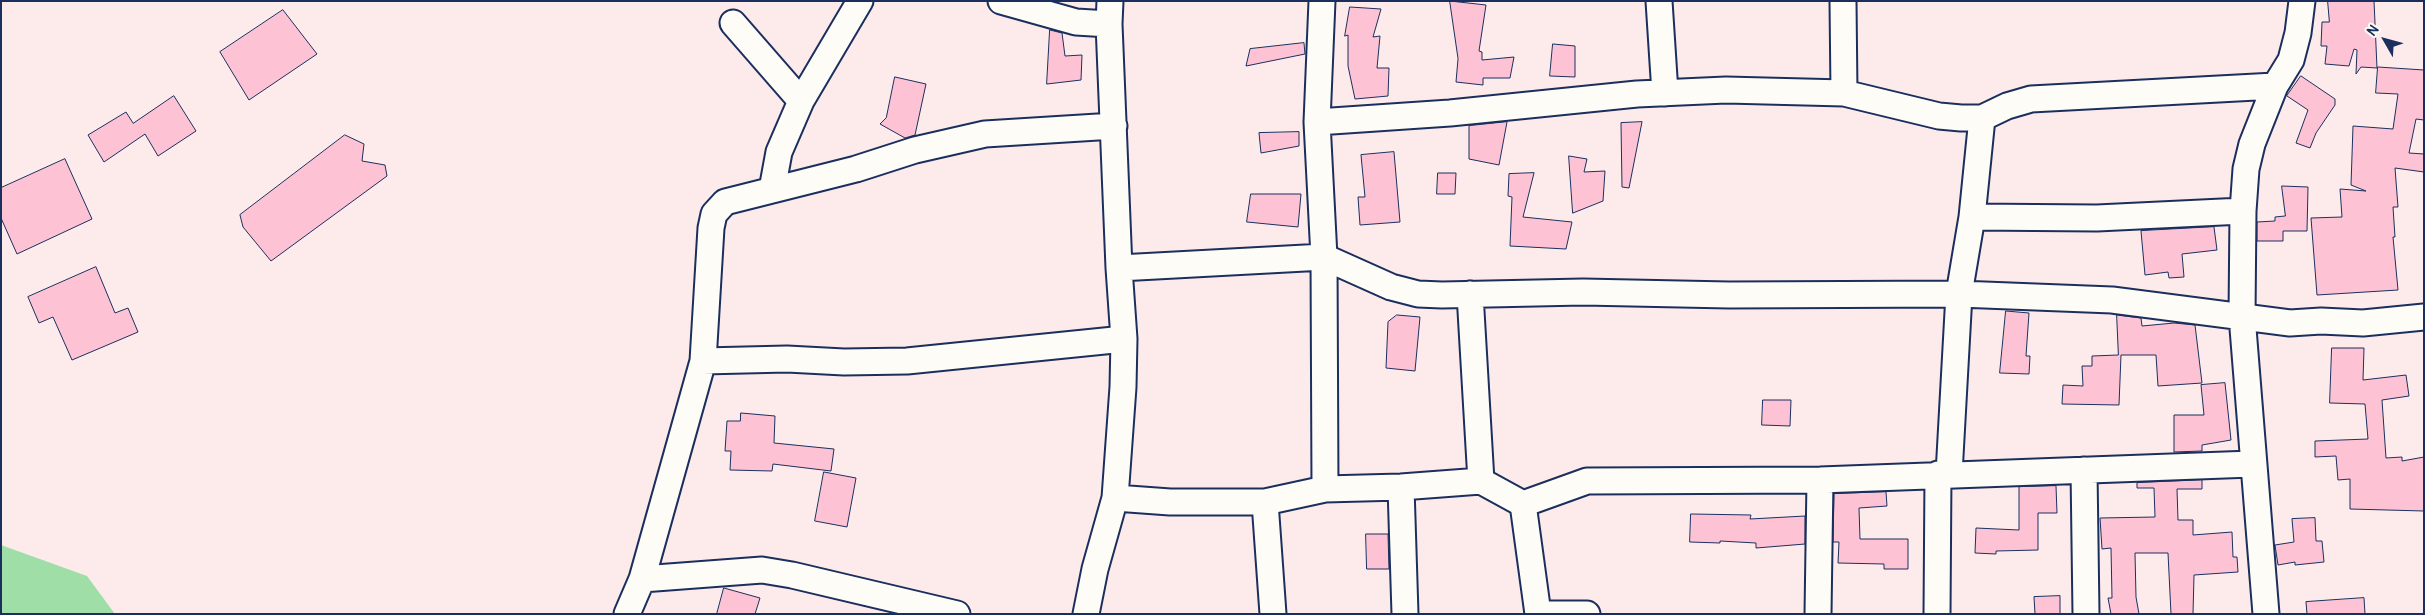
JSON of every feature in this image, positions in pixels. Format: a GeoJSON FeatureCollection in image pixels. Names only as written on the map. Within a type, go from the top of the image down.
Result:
{"type":"FeatureCollection","features":[{"type":"Feature","properties":{"kind":"street"},"geometry":{"type":"LineString","coordinates":[[772,190],[779,152],[801,101],[860,1]]}},
{"type":"Feature","properties":{"kind":"street"},"geometry":{"type":"LineString","coordinates":[[1001,1],[1076,22],[1110,12],[1119,268],[1124,339],[1122,414],[1115,498],[1095,570],[1086,614]]}},
{"type":"Feature","properties":{"kind":"street"},"geometry":{"type":"LineString","coordinates":[[1322,1],[1317,122],[1324,257],[1325,489]]}},
{"type":"Feature","properties":{"kind":"street"},"geometry":{"type":"LineString","coordinates":[[1659,1],[1666,93]]}},
{"type":"Feature","properties":{"kind":"street"},"geometry":{"type":"LineString","coordinates":[[1843,1],[1844,93]]}},
{"type":"Feature","properties":{"kind":"street"},"geometry":{"type":"LineString","coordinates":[[2266,614],[2252,464],[2242,316],[2243,211],[2246,169],[2252,144],[2275,86],[2291,60],[2298,33],[2302,1]]}},
{"type":"Feature","properties":{"kind":"street"},"geometry":{"type":"LineString","coordinates":[[733,23],[801,101]]}},
{"type":"Feature","properties":{"kind":"street"},"geometry":{"type":"LineString","coordinates":[[1317,122],[1450,113],[1637,94],[1726,90],[1844,93],[1939,116],[1982,118],[2007,106],[2031,99],[2092,94],[2275,86]]}},
{"type":"Feature","properties":{"kind":"street"},"geometry":{"type":"LineString","coordinates":[[1937,614],[1943,474],[1959,294],[1972,217],[1982,118]]}},
{"type":"Feature","properties":{"kind":"street"},"geometry":{"type":"LineString","coordinates":[[627,614],[642,580],[703,361],[711,228],[714,214],[725,202],[856,170],[915,150],[985,134],[1114,126]]}},
{"type":"Feature","properties":{"kind":"street"},"geometry":{"type":"LineString","coordinates":[[1972,217],[2097,218],[2243,211]]}},
{"type":"Feature","properties":{"kind":"street"},"geometry":{"type":"LineString","coordinates":[[1119,268],[1324,257],[1391,287],[1418,294],[1583,292],[1729,295],[1959,294],[2112,300],[2290,323],[2320,321],[2363,323],[2424,317]]}},
{"type":"Feature","properties":{"kind":"street"},"geometry":{"type":"LineString","coordinates":[[1470,294],[1481,481]]}},
{"type":"Feature","properties":{"kind":"street"},"geometry":{"type":"LineString","coordinates":[[703,361],[787,359],[844,362],[907,361],[1124,339]]}},
{"type":"Feature","properties":{"kind":"street"},"geometry":{"type":"LineString","coordinates":[[1115,498],[1170,502],[1266,502],[1325,489],[1401,487],[1481,481],[1523,504],[1587,481],[1820,480],[2252,464]]}},
{"type":"Feature","properties":{"kind":"street"},"geometry":{"type":"LineString","coordinates":[[2084,470],[2086,614]]}},
{"type":"Feature","properties":{"kind":"street"},"geometry":{"type":"LineString","coordinates":[[1818,614],[1820,480]]}},
{"type":"Feature","properties":{"kind":"street"},"geometry":{"type":"LineString","coordinates":[[1401,487],[1405,614]]}},
{"type":"Feature","properties":{"kind":"street"},"geometry":{"type":"LineString","coordinates":[[1266,502],[1273,614]]}},
{"type":"Feature","properties":{"kind":"street"},"geometry":{"type":"LineString","coordinates":[[1523,504],[1538,614],[1588,614]]}},
{"type":"Feature","properties":{"kind":"street"},"geometry":{"type":"LineString","coordinates":[[642,580],[762,570],[792,575],[957,614]]}},
{"type":"Feature","properties":{"kind":"green space"},"geometry":{"type":"Polygon","coordinates":[[[1,545],[87,576],[115,614],[1,614],[1,545]]]}},
{"type":"Feature","properties":{"kind":"building"},"geometry":{"type":"Polygon","coordinates":[[[1450,1],[1486,5],[1479,51],[1482,52],[1482,60],[1514,57],[1510,78],[1483,78],[1483,85],[1456,82],[1458,59],[1450,1]]]}},
{"type":"Feature","properties":{"kind":"building"},"geometry":{"type":"Polygon","coordinates":[[[2328,1],[2374,1],[2377,68],[2361,67],[2356,74],[2357,50],[2354,49],[2349,66],[2325,64],[2327,46],[2321,46],[2322,22],[2329,22],[2328,1]]]}},
{"type":"Feature","properties":{"kind":"building"},"geometry":{"type":"Polygon","coordinates":[[[1350,7],[1381,9],[1373,37],[1380,36],[1377,68],[1389,68],[1388,96],[1355,99],[1348,66],[1348,35],[1345,36],[1350,7]]]}},
{"type":"Feature","properties":{"kind":"building"},"geometry":{"type":"Polygon","coordinates":[[[283,10],[317,54],[249,100],[220,52],[283,10]]]}},
{"type":"Feature","properties":{"kind":"building"},"geometry":{"type":"Polygon","coordinates":[[[1050,30],[1062,33],[1065,56],[1082,55],[1081,80],[1047,84],[1050,30]]]}},
{"type":"Feature","properties":{"kind":"building"},"geometry":{"type":"Polygon","coordinates":[[[1304,43],[1305,54],[1246,66],[1250,49],[1304,43]]]}},
{"type":"Feature","properties":{"kind":"building"},"geometry":{"type":"Polygon","coordinates":[[[1553,44],[1575,46],[1575,77],[1550,76],[1553,44]]]}},
{"type":"Feature","properties":{"kind":"building"},"geometry":{"type":"Polygon","coordinates":[[[2378,67],[2424,70],[2424,120],[2416,119],[2409,153],[2424,154],[2424,172],[2395,168],[2398,207],[2393,207],[2395,237],[2393,237],[2398,290],[2317,295],[2311,218],[2342,217],[2340,189],[2366,191],[2351,185],[2353,126],[2393,129],[2398,94],[2376,93],[2378,67]]]}},
{"type":"Feature","properties":{"kind":"building"},"geometry":{"type":"Polygon","coordinates":[[[2301,76],[2335,99],[2335,105],[2316,133],[2310,148],[2296,143],[2308,110],[2287,96],[2301,76]]]}},
{"type":"Feature","properties":{"kind":"building"},"geometry":{"type":"Polygon","coordinates":[[[895,77],[926,84],[915,135],[905,138],[880,124],[886,118],[895,77]]]}},
{"type":"Feature","properties":{"kind":"building"},"geometry":{"type":"Polygon","coordinates":[[[174,96],[196,131],[158,156],[145,134],[104,162],[88,135],[126,112],[133,123],[174,96]]]}},
{"type":"Feature","properties":{"kind":"building"},"geometry":{"type":"Polygon","coordinates":[[[1507,122],[1499,165],[1469,159],[1469,126],[1507,122]]]}},
{"type":"Feature","properties":{"kind":"building"},"geometry":{"type":"Polygon","coordinates":[[[1642,122],[1629,188],[1622,187],[1621,123],[1642,122]]]}},
{"type":"Feature","properties":{"kind":"building"},"geometry":{"type":"Polygon","coordinates":[[[1299,132],[1299,146],[1261,153],[1259,133],[1299,132]]]}},
{"type":"Feature","properties":{"kind":"building"},"geometry":{"type":"Polygon","coordinates":[[[345,135],[364,144],[362,161],[385,165],[387,176],[271,261],[243,227],[240,215],[345,135]]]}},
{"type":"Feature","properties":{"kind":"building"},"geometry":{"type":"Polygon","coordinates":[[[1394,152],[1400,222],[1360,225],[1358,197],[1365,197],[1361,155],[1394,152]]]}},
{"type":"Feature","properties":{"kind":"building"},"geometry":{"type":"Polygon","coordinates":[[[1569,156],[1587,159],[1584,172],[1605,171],[1603,201],[1573,213],[1569,156]]]}},
{"type":"Feature","properties":{"kind":"building"},"geometry":{"type":"Polygon","coordinates":[[[65,159],[92,219],[17,254],[1,218],[1,188],[65,159]]]}},
{"type":"Feature","properties":{"kind":"building"},"geometry":{"type":"Polygon","coordinates":[[[1438,173],[1456,173],[1455,194],[1437,194],[1438,173]]]}},
{"type":"Feature","properties":{"kind":"building"},"geometry":{"type":"Polygon","coordinates":[[[1534,173],[1523,217],[1572,222],[1566,249],[1510,246],[1512,197],[1508,196],[1509,174],[1534,173]]]}},
{"type":"Feature","properties":{"kind":"building"},"geometry":{"type":"Polygon","coordinates":[[[2282,186],[2308,187],[2307,231],[2283,231],[2283,241],[2257,241],[2257,222],[2275,221],[2275,217],[2285,216],[2282,186]]]}},
{"type":"Feature","properties":{"kind":"building"},"geometry":{"type":"Polygon","coordinates":[[[1251,194],[1301,194],[1298,227],[1247,222],[1251,194]]]}},
{"type":"Feature","properties":{"kind":"building"},"geometry":{"type":"Polygon","coordinates":[[[2214,227],[2217,250],[2182,254],[2184,277],[2169,278],[2168,272],[2145,275],[2141,231],[2214,227]]]}},
{"type":"Feature","properties":{"kind":"building"},"geometry":{"type":"Polygon","coordinates":[[[96,267],[115,313],[128,308],[138,332],[72,360],[53,317],[39,323],[28,297],[96,267]]]}},
{"type":"Feature","properties":{"kind":"building"},"geometry":{"type":"Polygon","coordinates":[[[2006,311],[2029,313],[2026,356],[2030,356],[2029,374],[2000,373],[2006,311]]]}},
{"type":"Feature","properties":{"kind":"building"},"geometry":{"type":"Polygon","coordinates":[[[1397,315],[1420,317],[1415,371],[1386,368],[1388,322],[1397,315]]]}},
{"type":"Feature","properties":{"kind":"building"},"geometry":{"type":"Polygon","coordinates":[[[2117,315],[2141,318],[2142,326],[2174,323],[2195,325],[2202,383],[2158,386],[2156,355],[2121,355],[2119,405],[2062,404],[2063,385],[2083,386],[2082,366],[2092,366],[2092,356],[2118,355],[2117,315]]]}},
{"type":"Feature","properties":{"kind":"building"},"geometry":{"type":"Polygon","coordinates":[[[2332,348],[2364,348],[2363,380],[2406,375],[2409,396],[2382,400],[2386,458],[2402,457],[2402,461],[2424,457],[2424,511],[2350,509],[2350,479],[2338,480],[2336,456],[2315,457],[2315,441],[2368,439],[2365,404],[2330,403],[2332,348]]]}},
{"type":"Feature","properties":{"kind":"building"},"geometry":{"type":"Polygon","coordinates":[[[2225,383],[2231,440],[2202,445],[2202,451],[2174,452],[2174,415],[2204,415],[2201,385],[2225,383]]]}},
{"type":"Feature","properties":{"kind":"building"},"geometry":{"type":"Polygon","coordinates":[[[1763,400],[1791,400],[1790,426],[1762,425],[1763,400]]]}},
{"type":"Feature","properties":{"kind":"building"},"geometry":{"type":"Polygon","coordinates":[[[741,413],[775,416],[774,443],[834,449],[831,471],[773,464],[772,471],[730,470],[731,451],[725,451],[727,421],[740,421],[741,413]]]}},
{"type":"Feature","properties":{"kind":"building"},"geometry":{"type":"Polygon","coordinates":[[[824,472],[856,478],[847,527],[815,521],[824,472]]]}},
{"type":"Feature","properties":{"kind":"building"},"geometry":{"type":"Polygon","coordinates":[[[2202,480],[2202,489],[2177,489],[2178,520],[2193,520],[2193,535],[2232,532],[2233,557],[2237,557],[2238,572],[2194,575],[2193,614],[2171,614],[2168,553],[2135,553],[2136,597],[2139,614],[2111,614],[2108,598],[2112,598],[2111,548],[2102,549],[2100,518],[2155,517],[2154,488],[2137,488],[2137,483],[2202,480]]]}},
{"type":"Feature","properties":{"kind":"building"},"geometry":{"type":"Polygon","coordinates":[[[2056,486],[2057,513],[2038,513],[2038,550],[1996,551],[1996,554],[1975,553],[1976,528],[2019,530],[2019,487],[2056,486]]]}},
{"type":"Feature","properties":{"kind":"building"},"geometry":{"type":"Polygon","coordinates":[[[1886,492],[1887,506],[1859,508],[1860,539],[1908,539],[1908,569],[1884,569],[1884,564],[1838,563],[1839,542],[1833,542],[1834,494],[1886,492]]]}},
{"type":"Feature","properties":{"kind":"building"},"geometry":{"type":"Polygon","coordinates":[[[1691,514],[1751,515],[1750,519],[1805,516],[1805,544],[1756,548],[1756,543],[1690,542],[1691,514]]]}},
{"type":"Feature","properties":{"kind":"building"},"geometry":{"type":"Polygon","coordinates":[[[2315,518],[2316,541],[2322,541],[2324,562],[2295,565],[2295,562],[2278,565],[2275,545],[2294,542],[2292,519],[2315,518]]]}},
{"type":"Feature","properties":{"kind":"building"},"geometry":{"type":"Polygon","coordinates":[[[1366,534],[1388,534],[1389,569],[1367,569],[1366,534]]]}},
{"type":"Feature","properties":{"kind":"building"},"geometry":{"type":"Polygon","coordinates":[[[724,588],[760,598],[755,614],[717,614],[724,588]]]}},
{"type":"Feature","properties":{"kind":"building"},"geometry":{"type":"Polygon","coordinates":[[[2060,596],[2060,614],[2035,614],[2034,597],[2060,596]]]}},
{"type":"Feature","properties":{"kind":"building"},"geometry":{"type":"Polygon","coordinates":[[[2364,598],[2365,614],[2307,614],[2306,602],[2364,598]]]}}]}
